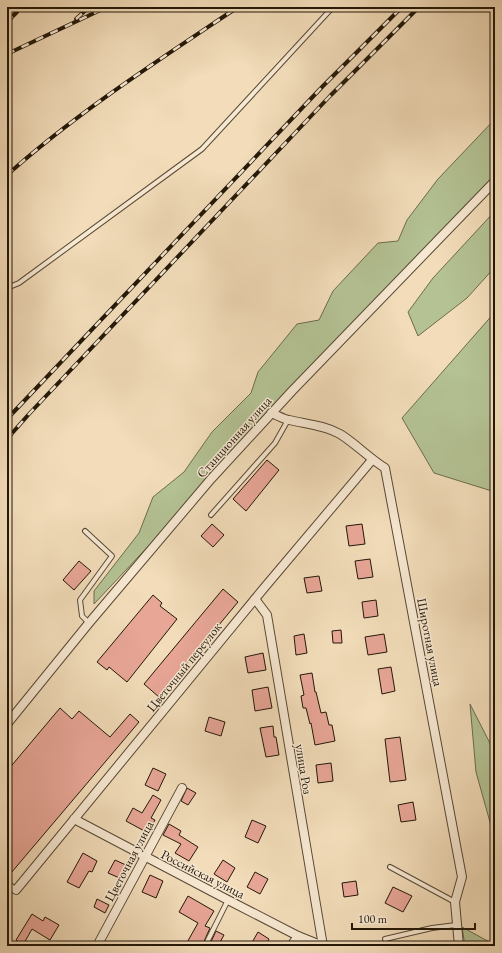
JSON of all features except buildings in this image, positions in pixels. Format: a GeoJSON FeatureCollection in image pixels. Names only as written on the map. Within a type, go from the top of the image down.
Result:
{"type":"FeatureCollection","features":[{"type":"Feature","properties":{"kind":"street","name":"Станционная улица"},"geometry":{"type":"LineString","coordinates":[[7,724],[89,623],[211,479],[271,413],[495,181]]}},
{"type":"Feature","properties":{"kind":"street","name":"Широтная улица"},"geometry":{"type":"LineString","coordinates":[[271,413],[288,420],[321,426],[340,434],[372,460],[385,468],[462,877],[455,902],[459,946]]}},
{"type":"Feature","properties":{"kind":"street","name":"Цветочный переулок"},"geometry":{"type":"LineString","coordinates":[[16,890],[372,460]]}},
{"type":"Feature","properties":{"kind":"street","name":"улица Роз"},"geometry":{"type":"LineString","coordinates":[[256,599],[267,615],[323,946]]}},
{"type":"Feature","properties":{"kind":"street","name":"Цветочная улица"},"geometry":{"type":"LineString","coordinates":[[97,946],[182,788]]}},
{"type":"Feature","properties":{"kind":"street","name":"Российская улица"},"geometry":{"type":"LineString","coordinates":[[74,819],[145,858],[298,936],[323,946]]}},
{"type":"Feature","properties":{"kind":"street"},"geometry":{"type":"LineString","coordinates":[[291,946],[298,936]]}},
{"type":"Feature","properties":{"kind":"lane"},"geometry":{"type":"LineString","coordinates":[[7,288],[18,283],[202,150],[333,7]]}},
{"type":"Feature","properties":{"kind":"lane"},"geometry":{"type":"LineString","coordinates":[[211,515],[275,443],[288,420]]}},
{"type":"Feature","properties":{"kind":"lane"},"geometry":{"type":"LineString","coordinates":[[84,531],[112,556],[80,600],[82,616],[89,623]]}},
{"type":"Feature","properties":{"kind":"lane"},"geometry":{"type":"LineString","coordinates":[[390,867],[455,902]]}},
{"type":"Feature","properties":{"kind":"lane"},"geometry":{"type":"LineString","coordinates":[[7,882],[16,890]]}},
{"type":"Feature","properties":{"kind":"lane"},"geometry":{"type":"LineString","coordinates":[[204,946],[228,900]]}},
{"type":"Feature","properties":{"kind":"lane"},"geometry":{"type":"LineString","coordinates":[[385,939],[432,928],[456,925]]}},
{"type":"Feature","properties":{"kind":"green space"},"geometry":{"type":"Polygon","coordinates":[[[495,119],[495,177],[94,604],[94,591],[139,533],[153,497],[184,472],[212,432],[251,393],[258,372],[297,324],[319,320],[333,291],[378,243],[398,241],[407,220],[438,179],[495,119]]]}},
{"type":"Feature","properties":{"kind":"green space"},"geometry":{"type":"Polygon","coordinates":[[[495,211],[495,267],[467,298],[418,336],[408,312],[433,278],[495,211]]]}},
{"type":"Feature","properties":{"kind":"green space"},"geometry":{"type":"Polygon","coordinates":[[[495,312],[495,492],[434,473],[402,418],[495,312]]]}},
{"type":"Feature","properties":{"kind":"green space"},"geometry":{"type":"Polygon","coordinates":[[[470,704],[495,753],[495,840],[476,772],[470,704]]]}},
{"type":"Feature","properties":{"kind":"green space"},"geometry":{"type":"Polygon","coordinates":[[[462,927],[495,945],[495,946],[465,946],[462,927]]]}},
{"type":"Feature","properties":{"kind":"railway"},"geometry":{"type":"LineString","coordinates":[[7,22],[17,12],[19,7]]}},
{"type":"Feature","properties":{"kind":"railway"},"geometry":{"type":"LineString","coordinates":[[76,19],[89,7]]}},
{"type":"Feature","properties":{"kind":"railway"},"geometry":{"type":"LineString","coordinates":[[7,54],[107,7]]}},
{"type":"Feature","properties":{"kind":"railway"},"geometry":{"type":"LineString","coordinates":[[7,175],[62,129],[120,87],[238,7]]}},
{"type":"Feature","properties":{"kind":"railway"},"geometry":{"type":"LineString","coordinates":[[7,419],[323,86],[402,7]]}},
{"type":"Feature","properties":{"kind":"railway"},"geometry":{"type":"LineString","coordinates":[[7,439],[330,96],[419,7]]}}]}
